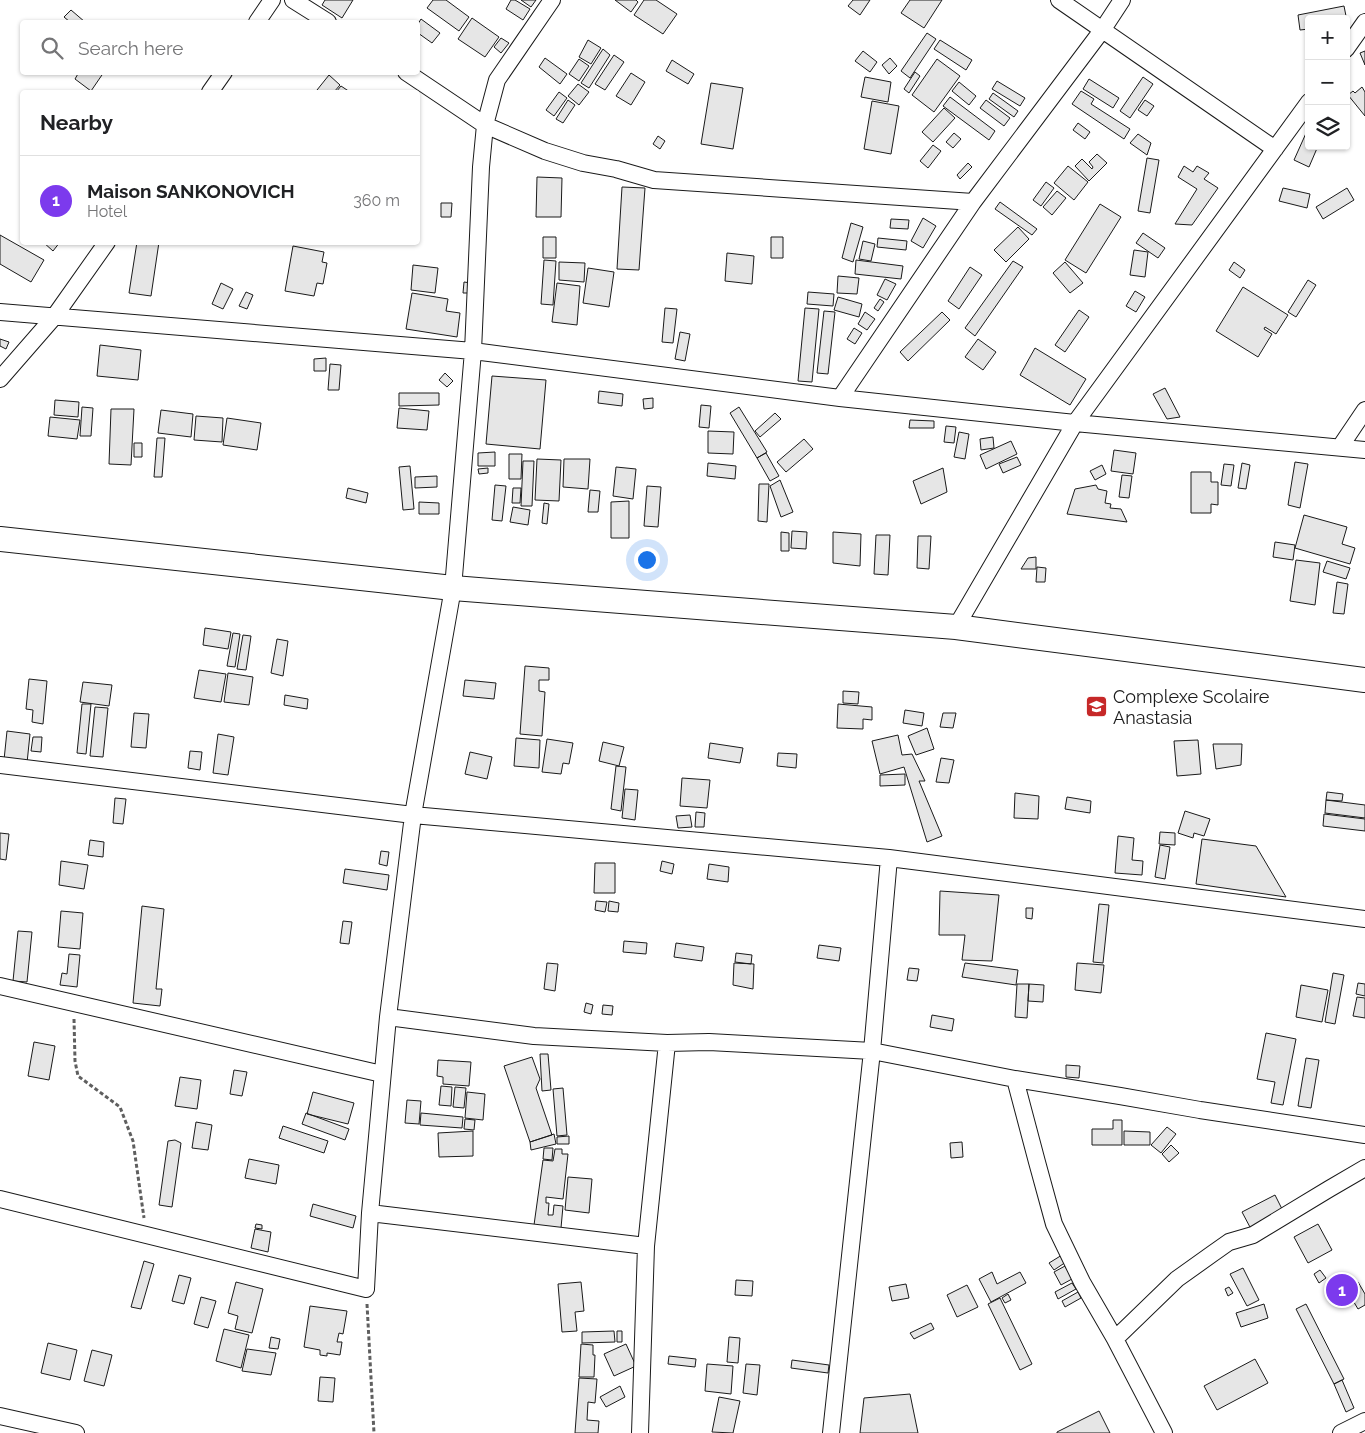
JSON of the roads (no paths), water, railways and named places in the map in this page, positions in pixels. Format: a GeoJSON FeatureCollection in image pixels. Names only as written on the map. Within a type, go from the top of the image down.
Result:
{"type":"FeatureCollection","features":[{"type":"Feature","properties":{"kind":"street"},"geometry":{"type":"LineString","coordinates":[[258,20],[272,0]]}},
{"type":"Feature","properties":{"kind":"street"},"geometry":{"type":"LineString","coordinates":[[293,0],[325,20]]}},
{"type":"Feature","properties":{"kind":"street"},"geometry":{"type":"LineString","coordinates":[[0,1198],[366,1289],[370,1213],[382,1074],[413,815],[453,588],[473,352],[481,167],[485,125],[497,80],[552,0]]}},
{"type":"Feature","properties":{"kind":"street"},"geometry":{"type":"LineString","coordinates":[[1059,0],[1276,149]]}},
{"type":"Feature","properties":{"kind":"street"},"geometry":{"type":"LineString","coordinates":[[840,398],[973,202],[1103,29],[1122,0]]}},
{"type":"Feature","properties":{"kind":"street"},"geometry":{"type":"LineString","coordinates":[[1350,43],[1365,22]]}},
{"type":"Feature","properties":{"kind":"street"},"geometry":{"type":"LineString","coordinates":[[211,90],[222,75]]}},
{"type":"Feature","properties":{"kind":"street"},"geometry":{"type":"LineString","coordinates":[[410,75],[485,125],[583,164],[616,169],[654,180],[973,202]]}},
{"type":"Feature","properties":{"kind":"street"},"geometry":{"type":"LineString","coordinates":[[956,627],[1075,423],[1307,105]]}},
{"type":"Feature","properties":{"kind":"street"},"geometry":{"type":"LineString","coordinates":[[0,380],[54,317],[105,245]]}},
{"type":"Feature","properties":{"kind":"street"},"geometry":{"type":"LineString","coordinates":[[0,312],[473,352],[840,398],[1075,423],[1365,450]]}},
{"type":"Feature","properties":{"kind":"street"},"geometry":{"type":"LineString","coordinates":[[1340,447],[1365,410]]}},
{"type":"Feature","properties":{"kind":"street"},"geometry":{"type":"LineString","coordinates":[[0,539],[453,588],[956,627],[1365,680]]}},
{"type":"Feature","properties":{"kind":"street"},"geometry":{"type":"LineString","coordinates":[[0,765],[413,815],[889,858],[1365,919]]}},
{"type":"Feature","properties":{"kind":"street"},"geometry":{"type":"LineString","coordinates":[[831,1433],[872,1051],[889,858]]}},
{"type":"Feature","properties":{"kind":"street"},"geometry":{"type":"LineString","coordinates":[[0,986],[382,1074]]}},
{"type":"Feature","properties":{"kind":"street"},"geometry":{"type":"LineString","coordinates":[[388,1017],[534,1036],[667,1043],[709,1042],[872,1051],[1015,1079],[1365,1135]]}},
{"type":"Feature","properties":{"kind":"street"},"geometry":{"type":"LineString","coordinates":[[640,1433],[646,1246],[667,1043]]}},
{"type":"Feature","properties":{"kind":"street"},"geometry":{"type":"LineString","coordinates":[[1015,1079],[1054,1224],[1082,1282],[1115,1339],[1164,1433]]}},
{"type":"Feature","properties":{"kind":"street"},"geometry":{"type":"LineString","coordinates":[[1115,1339],[1177,1280],[1217,1250],[1229,1242],[1253,1235],[1365,1168]]}},
{"type":"Feature","properties":{"kind":"street"},"geometry":{"type":"LineString","coordinates":[[370,1213],[646,1246]]}},
{"type":"Feature","properties":{"kind":"street"},"geometry":{"type":"LineString","coordinates":[[0,1416],[76,1433]]}},
{"type":"Feature","properties":{"kind":"street"},"geometry":{"type":"LineString","coordinates":[[1341,1433],[1365,1421]]}},
{"type":"Feature","properties":{"kind":"place","name":"Complexe Scolaire Anastasia"},"geometry":{"type":"Point","coordinates":[1097,707]}},
{"type":"Feature","properties":{"kind":"place","name":"Maison SANKONOVICH"},"geometry":{"type":"Point","coordinates":[1342,1290]}}]}
